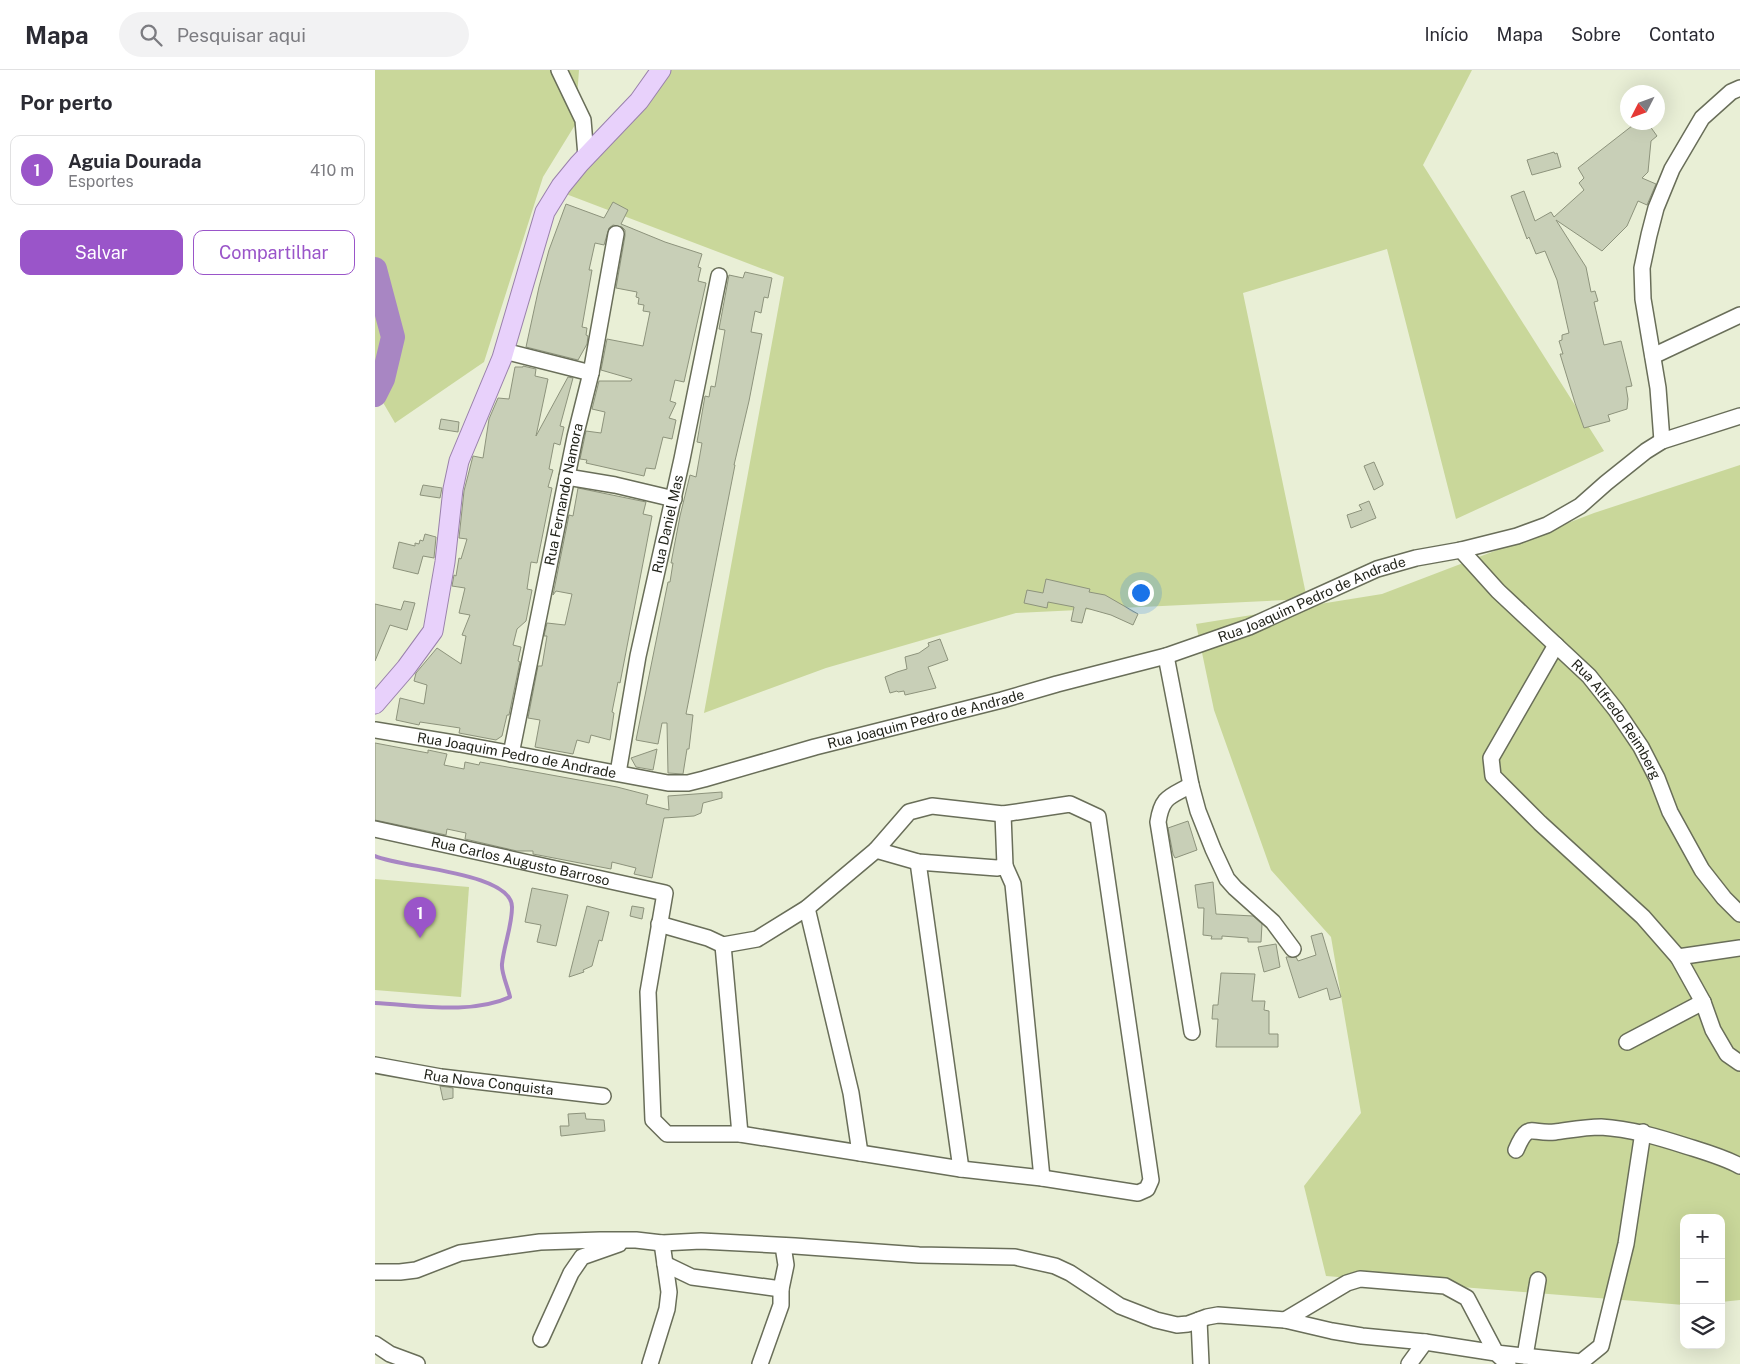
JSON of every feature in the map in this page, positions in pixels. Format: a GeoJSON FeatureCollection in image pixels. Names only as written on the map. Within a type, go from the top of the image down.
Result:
{"type":"FeatureCollection","features":[{"type":"Feature","properties":{"kind":"main road"},"geometry":{"type":"LineString","coordinates":[[375,704],[406,668],[433,631],[445,562],[453,489],[459,461],[497,372],[545,212],[561,186],[586,156],[639,101],[661,70]]}},
{"type":"Feature","properties":{"kind":"street"},"geometry":{"type":"LineString","coordinates":[[559,70],[583,120],[586,156]]}},
{"type":"Feature","properties":{"kind":"street"},"geometry":{"type":"LineString","coordinates":[[1662,441],[1658,388],[1643,299],[1642,268],[1656,208],[1672,169],[1702,118],[1731,92],[1740,88]]}},
{"type":"Feature","properties":{"kind":"street","name":"Rua Fernando Namora"},"geometry":{"type":"LineString","coordinates":[[511,754],[575,437],[591,373],[616,234]]}},
{"type":"Feature","properties":{"kind":"street","name":"Rua Daniel Mas"},"geometry":{"type":"LineString","coordinates":[[618,773],[638,656],[674,499],[719,276]]}},
{"type":"Feature","properties":{"kind":"street"},"geometry":{"type":"LineString","coordinates":[[1653,356],[1740,315]]}},
{"type":"Feature","properties":{"kind":"street"},"geometry":{"type":"LineString","coordinates":[[504,351],[591,373]]}},
{"type":"Feature","properties":{"kind":"street","name":"Rua Joaquim Pedro de Andrade"},"geometry":{"type":"LineString","coordinates":[[375,730],[668,783],[688,783],[815,747],[1166,656],[1249,627],[1377,569],[1416,558],[1461,550],[1517,536],[1547,525],[1580,506],[1606,482],[1662,441],[1740,416]]}},
{"type":"Feature","properties":{"kind":"street"},"geometry":{"type":"LineString","coordinates":[[567,477],[615,485],[674,499]]}},
{"type":"Feature","properties":{"kind":"street","name":"Rua Alfredo Reimberg"},"geometry":{"type":"LineString","coordinates":[[1461,550],[1493,586],[1589,676],[1616,710],[1641,747],[1657,778],[1670,812],[1702,870],[1724,898],[1740,914]]}},
{"type":"Feature","properties":{"kind":"street"},"geometry":{"type":"LineString","coordinates":[[1557,645],[1491,758],[1493,776],[1540,823],[1643,917],[1678,957],[1703,1002],[1713,1030],[1727,1054],[1740,1063]]}},
{"type":"Feature","properties":{"kind":"street"},"geometry":{"type":"LineString","coordinates":[[1166,656],[1191,785],[1198,811],[1227,879],[1273,922],[1293,949]]}},
{"type":"Feature","properties":{"kind":"street"},"geometry":{"type":"LineString","coordinates":[[1191,785],[1164,800],[1160,807],[1157,822],[1192,1032]]}},
{"type":"Feature","properties":{"kind":"street"},"geometry":{"type":"LineString","coordinates":[[1070,804],[1098,817],[1151,1180],[1147,1188],[1139,1193],[1042,1178],[961,1169],[740,1134],[667,1134],[653,1120],[648,992],[659,924],[708,938],[723,945],[757,939],[807,908],[877,850],[909,812],[932,806],[1003,814],[1070,804]]}},
{"type":"Feature","properties":{"kind":"street"},"geometry":{"type":"LineString","coordinates":[[1003,814],[1005,866],[1013,884],[1042,1178]]}},
{"type":"Feature","properties":{"kind":"street","name":"Rua Carlos Augusto Barroso"},"geometry":{"type":"LineString","coordinates":[[375,830],[665,893],[659,924]]}},
{"type":"Feature","properties":{"kind":"street"},"geometry":{"type":"LineString","coordinates":[[877,850],[917,862],[997,868],[1005,866]]}},
{"type":"Feature","properties":{"kind":"street"},"geometry":{"type":"LineString","coordinates":[[917,862],[961,1169]]}},
{"type":"Feature","properties":{"kind":"street"},"geometry":{"type":"LineString","coordinates":[[807,908],[851,1094],[860,1153]]}},
{"type":"Feature","properties":{"kind":"street"},"geometry":{"type":"LineString","coordinates":[[723,945],[740,1134]]}},
{"type":"Feature","properties":{"kind":"street"},"geometry":{"type":"LineString","coordinates":[[1678,957],[1740,948]]}},
{"type":"Feature","properties":{"kind":"street"},"geometry":{"type":"LineString","coordinates":[[1627,1042],[1703,1002]]}},
{"type":"Feature","properties":{"kind":"street","name":"Rua Nova Conquista"},"geometry":{"type":"LineString","coordinates":[[375,1065],[441,1077],[603,1096]]}},
{"type":"Feature","properties":{"kind":"street"},"geometry":{"type":"LineString","coordinates":[[1516,1150],[1526,1132],[1533,1130],[1552,1132],[1575,1128],[1601,1127],[1643,1132],[1723,1157],[1740,1166]]}},
{"type":"Feature","properties":{"kind":"street"},"geometry":{"type":"LineString","coordinates":[[375,1272],[416,1270],[460,1253],[540,1242],[629,1240],[662,1243],[701,1241],[919,1254],[1015,1257],[1055,1266],[1070,1273],[1120,1306],[1156,1320],[1177,1325],[1188,1324],[1207,1317],[1227,1315],[1285,1320],[1352,1334],[1581,1362],[1601,1346],[1626,1244],[1643,1132]]}},
{"type":"Feature","properties":{"kind":"street"},"geometry":{"type":"LineString","coordinates":[[541,1339],[571,1273],[582,1257],[629,1240]]}},
{"type":"Feature","properties":{"kind":"street"},"geometry":{"type":"LineString","coordinates":[[649,1364],[667,1309],[669,1292],[662,1243]]}},
{"type":"Feature","properties":{"kind":"street"},"geometry":{"type":"LineString","coordinates":[[760,1364],[781,1305],[781,1289],[786,1265],[783,1246]]}},
{"type":"Feature","properties":{"kind":"street"},"geometry":{"type":"LineString","coordinates":[[665,1264],[692,1278],[781,1289]]}},
{"type":"Feature","properties":{"kind":"street"},"geometry":{"type":"LineString","coordinates":[[1285,1320],[1347,1283],[1360,1279],[1445,1286],[1467,1298],[1496,1353],[1507,1364]]}},
{"type":"Feature","properties":{"kind":"street"},"geometry":{"type":"LineString","coordinates":[[1525,1356],[1538,1280]]}},
{"type":"Feature","properties":{"kind":"street"},"geometry":{"type":"LineString","coordinates":[[1199,1320],[1201,1364]]}},
{"type":"Feature","properties":{"kind":"street"},"geometry":{"type":"LineString","coordinates":[[1409,1364],[1425,1342]]}},
{"type":"Feature","properties":{"kind":"street"},"geometry":{"type":"LineString","coordinates":[[375,1344],[390,1354],[417,1364]]}},
{"type":"Feature","properties":{"kind":"green space"},"geometry":{"type":"Polygon","coordinates":[[[375,70],[579,70],[575,125],[543,177],[484,362],[395,423],[381,399],[375,396],[375,70]]]}},
{"type":"Feature","properties":{"kind":"green space"},"geometry":{"type":"Polygon","coordinates":[[[652,70],[1472,70],[1423,165],[1604,451],[1456,519],[1387,249],[1243,293],[1307,599],[1016,613],[826,668],[704,713],[784,277],[566,194],[652,70]]]}},
{"type":"Feature","properties":{"kind":"green space"},"geometry":{"type":"Polygon","coordinates":[[[1740,465],[1740,1300],[1725,1302],[1725,1214],[1680,1214],[1680,1305],[1326,1276],[1304,1186],[1361,1113],[1331,937],[1271,870],[1214,710],[1196,624],[1382,594],[1594,513],[1740,465]]]}},
{"type":"Feature","properties":{"kind":"green space"},"geometry":{"type":"Polygon","coordinates":[[[375,879],[469,887],[461,997],[375,990],[375,879]]]}},
{"type":"Feature","properties":{"kind":"building"},"geometry":{"type":"Polygon","coordinates":[[[1627,130],[1653,130],[1657,136],[1651,141],[1648,172],[1642,178],[1656,184],[1647,205],[1638,201],[1627,226],[1602,251],[1556,220],[1586,267],[1591,292],[1595,291],[1598,301],[1594,302],[1604,345],[1621,341],[1632,386],[1626,387],[1627,409],[1608,415],[1610,421],[1584,428],[1560,354],[1563,354],[1559,341],[1562,340],[1562,335],[1569,333],[1557,280],[1545,251],[1536,254],[1529,237],[1527,239],[1511,196],[1524,191],[1535,221],[1551,212],[1554,217],[1584,190],[1579,183],[1584,178],[1578,168],[1627,130]]]}},
{"type":"Feature","properties":{"kind":"building"},"geometry":{"type":"Polygon","coordinates":[[[1554,152],[1555,154],[1557,153],[1561,167],[1532,175],[1527,160],[1554,152]]]}},
{"type":"Feature","properties":{"kind":"building"},"geometry":{"type":"Polygon","coordinates":[[[613,202],[628,210],[621,224],[665,242],[702,254],[698,267],[701,268],[698,281],[706,283],[684,382],[675,380],[670,401],[676,403],[669,418],[676,420],[672,439],[663,437],[655,469],[646,468],[644,476],[586,463],[587,460],[580,459],[586,431],[601,433],[605,412],[592,409],[599,381],[631,381],[632,379],[601,370],[607,339],[643,346],[650,312],[643,311],[644,305],[638,304],[637,292],[616,288],[625,236],[625,230],[622,227],[613,225],[609,228],[604,245],[595,243],[589,270],[592,270],[582,327],[587,328],[587,344],[578,360],[526,347],[549,250],[566,204],[604,218],[613,202]]]}},
{"type":"Feature","properties":{"kind":"building"},"geometry":{"type":"Polygon","coordinates":[[[745,272],[772,278],[768,298],[764,297],[761,313],[755,311],[751,332],[762,334],[734,465],[686,714],[693,715],[689,749],[687,749],[683,774],[668,773],[667,723],[662,723],[658,744],[636,740],[668,582],[670,582],[673,563],[671,563],[680,516],[690,475],[696,477],[702,443],[697,442],[705,396],[709,397],[711,386],[715,387],[725,330],[719,329],[729,275],[743,278],[745,272]]]}},
{"type":"Feature","properties":{"kind":"building"},"geometry":{"type":"Polygon","coordinates":[[[523,366],[536,369],[535,376],[548,379],[536,436],[568,377],[573,378],[560,426],[564,427],[560,445],[554,443],[549,469],[553,470],[548,487],[552,488],[537,563],[531,562],[527,589],[532,590],[526,621],[517,629],[513,645],[521,647],[518,661],[520,662],[509,715],[507,715],[502,736],[496,740],[459,733],[460,728],[420,722],[419,725],[396,720],[400,698],[424,704],[427,685],[414,681],[416,673],[437,648],[461,664],[466,636],[462,635],[470,615],[459,613],[465,588],[452,586],[459,558],[461,559],[467,539],[459,538],[464,491],[473,456],[483,458],[489,419],[498,398],[509,399],[515,367],[523,366]]]}},
{"type":"Feature","properties":{"kind":"building"},"geometry":{"type":"Polygon","coordinates":[[[441,419],[459,422],[458,432],[439,429],[441,419]]]}},
{"type":"Feature","properties":{"kind":"building"},"geometry":{"type":"Polygon","coordinates":[[[1374,462],[1383,485],[1374,490],[1364,466],[1374,462]]]}},
{"type":"Feature","properties":{"kind":"building"},"geometry":{"type":"Polygon","coordinates":[[[423,485],[442,488],[440,498],[420,495],[423,485]]]}},
{"type":"Feature","properties":{"kind":"building"},"geometry":{"type":"Polygon","coordinates":[[[578,488],[646,502],[643,514],[652,516],[620,683],[618,682],[612,712],[614,713],[610,740],[591,735],[589,743],[577,740],[573,754],[535,747],[540,720],[528,718],[538,666],[542,666],[547,636],[544,636],[547,623],[565,625],[572,594],[556,591],[553,595],[569,515],[573,516],[578,488]]]}},
{"type":"Feature","properties":{"kind":"building"},"geometry":{"type":"Polygon","coordinates":[[[1369,501],[1376,518],[1351,528],[1347,515],[1362,510],[1359,505],[1369,501]]]}},
{"type":"Feature","properties":{"kind":"building"},"geometry":{"type":"Polygon","coordinates":[[[425,534],[436,537],[434,558],[423,556],[418,574],[393,568],[399,542],[415,546],[415,543],[419,544],[420,540],[423,541],[425,534]]]}},
{"type":"Feature","properties":{"kind":"building"},"geometry":{"type":"Polygon","coordinates":[[[1046,579],[1090,589],[1089,592],[1105,595],[1138,614],[1133,625],[1111,615],[1086,608],[1082,623],[1071,621],[1074,607],[1048,602],[1047,608],[1024,603],[1027,590],[1043,593],[1046,579]]]}},
{"type":"Feature","properties":{"kind":"building"},"geometry":{"type":"Polygon","coordinates":[[[404,601],[415,603],[407,630],[390,625],[375,661],[375,604],[401,610],[404,601]]]}},
{"type":"Feature","properties":{"kind":"building"},"geometry":{"type":"Polygon","coordinates":[[[940,639],[948,660],[928,667],[936,688],[905,695],[904,691],[890,693],[885,677],[907,669],[905,657],[919,653],[929,646],[928,643],[940,639]]]}},
{"type":"Feature","properties":{"kind":"building"},"geometry":{"type":"Polygon","coordinates":[[[375,743],[428,753],[428,750],[447,754],[444,765],[464,769],[465,762],[479,765],[480,762],[617,787],[648,795],[646,804],[669,810],[668,796],[722,792],[722,798],[703,803],[701,813],[694,816],[664,818],[652,878],[634,874],[636,868],[612,862],[611,869],[533,854],[533,851],[517,851],[465,839],[466,833],[447,829],[446,835],[375,820],[375,743]]]}},
{"type":"Feature","properties":{"kind":"building"},"geometry":{"type":"Polygon","coordinates":[[[657,749],[653,770],[636,767],[631,758],[657,749]]]}},
{"type":"Feature","properties":{"kind":"building"},"geometry":{"type":"Polygon","coordinates":[[[1188,821],[1197,850],[1175,858],[1168,828],[1188,821]]]}},
{"type":"Feature","properties":{"kind":"building"},"geometry":{"type":"Polygon","coordinates":[[[1213,882],[1216,914],[1253,916],[1262,924],[1261,942],[1248,942],[1248,938],[1222,936],[1222,939],[1211,939],[1212,936],[1203,935],[1204,908],[1198,908],[1195,885],[1213,882]]]}},
{"type":"Feature","properties":{"kind":"building"},"geometry":{"type":"Polygon","coordinates":[[[532,888],[568,895],[556,946],[537,942],[541,925],[525,922],[532,888]]]}},
{"type":"Feature","properties":{"kind":"building"},"geometry":{"type":"Polygon","coordinates":[[[587,906],[609,912],[602,941],[599,940],[592,966],[583,970],[584,972],[569,977],[587,906]]]}},
{"type":"Feature","properties":{"kind":"building"},"geometry":{"type":"Polygon","coordinates":[[[632,906],[644,908],[642,919],[630,916],[632,906]]]}},
{"type":"Feature","properties":{"kind":"building"},"geometry":{"type":"Polygon","coordinates":[[[1322,933],[1341,997],[1330,1000],[1327,988],[1299,998],[1286,957],[1296,957],[1298,961],[1316,955],[1311,936],[1322,933]]]}},
{"type":"Feature","properties":{"kind":"building"},"geometry":{"type":"Polygon","coordinates":[[[1276,944],[1280,967],[1264,972],[1258,947],[1276,944]]]}},
{"type":"Feature","properties":{"kind":"building"},"geometry":{"type":"Polygon","coordinates":[[[1221,973],[1255,974],[1252,1001],[1265,1001],[1264,1010],[1269,1011],[1269,1034],[1278,1034],[1278,1047],[1216,1047],[1218,1019],[1212,1019],[1213,1005],[1218,1005],[1221,973]]]}},
{"type":"Feature","properties":{"kind":"building"},"geometry":{"type":"Polygon","coordinates":[[[440,1086],[453,1088],[453,1098],[443,1100],[440,1086]]]}},
{"type":"Feature","properties":{"kind":"building"},"geometry":{"type":"Polygon","coordinates":[[[585,1113],[586,1119],[604,1120],[605,1131],[561,1136],[560,1126],[569,1126],[568,1114],[585,1113]]]}},
{"type":"Feature","properties":{"kind":"waterway"},"geometry":{"type":"LineString","coordinates":[[375,269],[393,337],[383,379],[375,395]]}},
{"type":"Feature","properties":{"kind":"waterway"},"geometry":{"type":"LineString","coordinates":[[375,856],[476,879],[494,886],[507,895],[512,907],[502,964],[510,997],[495,1003],[478,1006],[444,1008],[375,1003]]}},
{"type":"Feature","properties":{"kind":"place","name":"Aguia Dourada"},"geometry":{"type":"Point","coordinates":[420,938]}}]}
